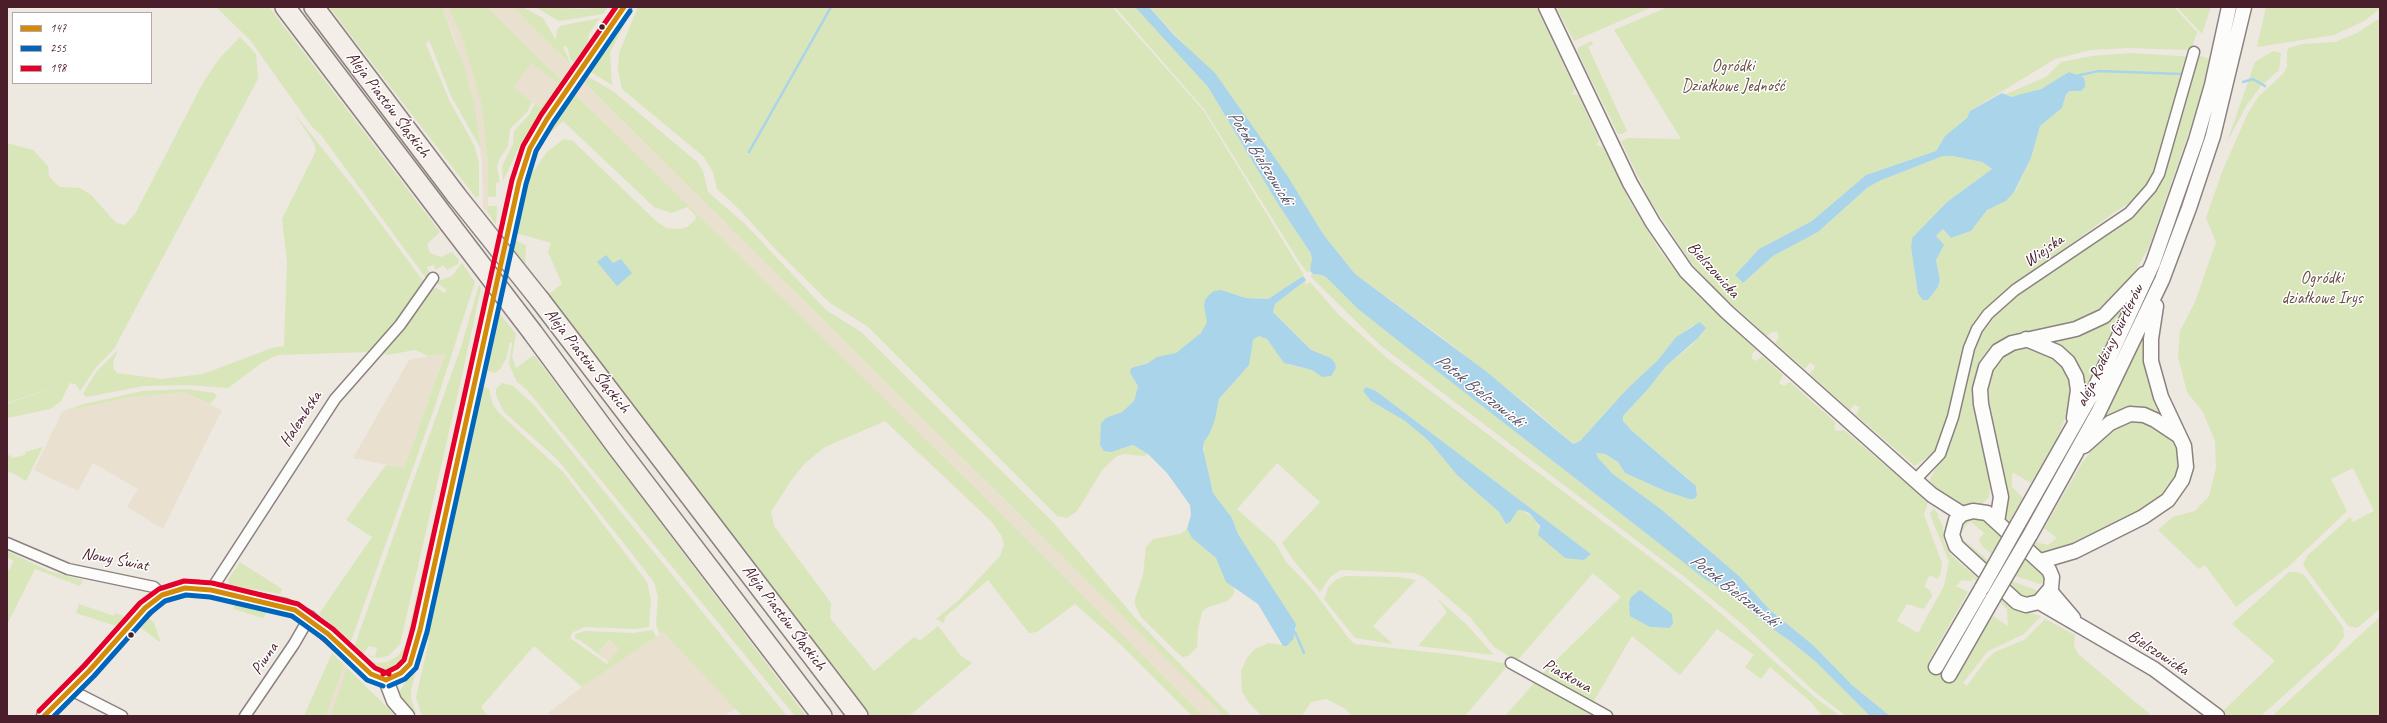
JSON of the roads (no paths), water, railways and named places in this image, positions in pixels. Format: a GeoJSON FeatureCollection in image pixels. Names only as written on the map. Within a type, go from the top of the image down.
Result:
{"type":"FeatureCollection","features":[{"type":"Feature","properties":{"kind":"highway","name":"Aleja Piastów Śląskich"},"geometry":{"type":"LineString","coordinates":[[285,7],[822,716]]}},
{"type":"Feature","properties":{"kind":"highway","name":"Aleja Piastów Śląskich"},"geometry":{"type":"LineString","coordinates":[[314,7],[456,195],[540,300],[858,716]]}},
{"type":"Feature","properties":{"kind":"main road"},"geometry":{"type":"LineString","coordinates":[[407,716],[394,701],[386,680],[401,673],[410,664],[420,630],[519,182],[530,148],[547,119],[624,7]]}},
{"type":"Feature","properties":{"kind":"main road","name":"Bielszowicka"},"geometry":{"type":"LineString","coordinates":[[1546,7],[1630,183],[1653,224],[1686,271],[1727,312],[1932,495]]}},
{"type":"Feature","properties":{"kind":"main road","name":"aleja Rodziny Gürtlerów"},"geometry":{"type":"LineString","coordinates":[[1936,667],[2070,434],[2118,343],[2154,263],[2196,140],[2218,57],[2229,7]]}},
{"type":"Feature","properties":{"kind":"main road","name":"aleja Rodziny Gürtlerów"},"geometry":{"type":"LineString","coordinates":[[1949,675],[2075,455],[2118,375],[2162,280],[2202,169],[2232,61],[2244,7]]}},
{"type":"Feature","properties":{"kind":"main road"},"geometry":{"type":"LineString","coordinates":[[1992,517],[1996,479],[1981,404],[1982,378],[1986,367],[1998,351],[2012,343],[2076,329],[2104,316],[2121,300],[2154,263]]}},
{"type":"Feature","properties":{"kind":"main road"},"geometry":{"type":"LineString","coordinates":[[2042,561],[2075,551],[2158,508],[2176,491],[2182,480],[2186,467],[2184,446],[2161,396],[2151,361],[2154,315],[2162,280]]}},
{"type":"Feature","properties":{"kind":"main road"},"geometry":{"type":"LineString","coordinates":[[2025,339],[2058,352],[2068,362],[2074,373],[2078,390],[2070,434]]}},
{"type":"Feature","properties":{"kind":"main road"},"geometry":{"type":"LineString","coordinates":[[2075,455],[2110,423],[2130,414],[2144,415],[2155,420],[2180,437]]}},
{"type":"Feature","properties":{"kind":"main road"},"geometry":{"type":"LineString","coordinates":[[1932,495],[1962,514]]}},
{"type":"Feature","properties":{"kind":"main road"},"geometry":{"type":"LineString","coordinates":[[1932,495],[1953,526]]}},
{"type":"Feature","properties":{"kind":"main road"},"geometry":{"type":"LineString","coordinates":[[1973,511],[1992,517],[2042,561],[2051,573],[2052,582],[2050,591],[2039,602],[2024,605],[2013,599],[1958,549],[1952,538],[1953,526],[1962,514],[1973,511]]}},
{"type":"Feature","properties":{"kind":"main road"},"geometry":{"type":"LineString","coordinates":[[2051,573],[2075,551]]}},
{"type":"Feature","properties":{"kind":"main road","name":"Nowy Świat"},"geometry":{"type":"LineString","coordinates":[[162,595],[185,588],[212,590],[285,606],[309,618],[371,674],[386,680]]}},
{"type":"Feature","properties":{"kind":"main road"},"geometry":{"type":"LineString","coordinates":[[2050,591],[2077,623]]}},
{"type":"Feature","properties":{"kind":"main road"},"geometry":{"type":"LineString","coordinates":[[44,716],[71,690],[138,616],[162,595]]}},
{"type":"Feature","properties":{"kind":"main road","name":"Bielszowicka"},"geometry":{"type":"LineString","coordinates":[[2039,602],[2154,669],[2217,716]]}},
{"type":"Feature","properties":{"kind":"street","name":"Wiejska"},"geometry":{"type":"LineString","coordinates":[[1915,480],[1940,454],[1953,417],[1965,362],[1980,325],[1995,307],[2015,290],[2129,212],[2151,188],[2159,174],[2194,52]]}},
{"type":"Feature","properties":{"kind":"street","name":"Halembska"},"geometry":{"type":"LineString","coordinates":[[212,590],[335,399],[400,325],[434,278]]}},
{"type":"Feature","properties":{"kind":"street","name":"Nowy Świat"},"geometry":{"type":"LineString","coordinates":[[7,543],[68,569],[154,587],[162,595]]}},
{"type":"Feature","properties":{"kind":"street","name":"Piwna"},"geometry":{"type":"LineString","coordinates":[[245,716],[309,618]]}},
{"type":"Feature","properties":{"kind":"street","name":"Piaskowa"},"geometry":{"type":"LineString","coordinates":[[1511,663],[1607,716]]}},
{"type":"Feature","properties":{"kind":"street"},"geometry":{"type":"LineString","coordinates":[[71,690],[122,716]]}},
{"type":"Feature","properties":{"kind":"water","name":"Potok Bielszowicki"},"geometry":{"type":"Polygon","coordinates":[[[1135,7],[1149,7],[1175,36],[1215,73],[1287,175],[1323,234],[1355,274],[1487,372],[1573,444],[1580,441],[1627,389],[1658,360],[1676,337],[1700,322],[1706,328],[1697,339],[1666,366],[1648,389],[1623,416],[1623,421],[1631,430],[1696,486],[1697,496],[1694,499],[1689,499],[1665,491],[1625,473],[1618,462],[1605,454],[1596,453],[1598,458],[1613,474],[1662,510],[1739,576],[1770,610],[1813,645],[1852,685],[1890,716],[1870,716],[1816,662],[1767,625],[1736,598],[1705,579],[1406,347],[1358,309],[1326,277],[1313,274],[1310,271],[1312,258],[1310,252],[1278,204],[1208,87],[1135,7]]]}},
{"type":"Feature","properties":{"kind":"water"},"geometry":{"type":"Polygon","coordinates":[[[2069,72],[2083,77],[2085,87],[2081,91],[2070,91],[2066,94],[2062,108],[2040,126],[2031,158],[2014,192],[2006,201],[1987,210],[1971,231],[1951,238],[1943,229],[1936,236],[1944,245],[1936,260],[1940,280],[1938,287],[1928,300],[1923,300],[1918,294],[1911,247],[1912,238],[1947,202],[1992,169],[1982,162],[1953,156],[1943,156],[1879,181],[1867,188],[1818,232],[1773,256],[1743,283],[1735,275],[1759,249],[1812,221],[1866,175],[1936,151],[1945,136],[1967,118],[1970,111],[2002,93],[2011,97],[2041,89],[2069,72]]]}},
{"type":"Feature","properties":{"kind":"water"},"geometry":{"type":"Polygon","coordinates":[[[606,255],[613,263],[621,259],[632,273],[617,286],[597,262],[606,255]]]}},
{"type":"Feature","properties":{"kind":"water"},"geometry":{"type":"Polygon","coordinates":[[[1303,276],[1306,280],[1275,304],[1273,312],[1311,350],[1331,358],[1335,363],[1336,368],[1331,376],[1322,377],[1312,370],[1284,363],[1267,339],[1259,336],[1253,340],[1249,365],[1219,399],[1215,419],[1210,433],[1204,442],[1203,449],[1213,493],[1232,518],[1238,534],[1296,624],[1294,638],[1287,646],[1283,646],[1258,604],[1226,582],[1216,558],[1192,538],[1187,529],[1191,515],[1190,505],[1167,473],[1148,454],[1133,445],[1111,452],[1104,451],[1100,445],[1101,423],[1106,418],[1122,412],[1134,401],[1138,386],[1130,373],[1131,368],[1148,363],[1157,357],[1176,353],[1201,333],[1207,322],[1204,306],[1205,300],[1214,291],[1221,290],[1246,298],[1268,299],[1303,276]]]}},
{"type":"Feature","properties":{"kind":"water"},"geometry":{"type":"Polygon","coordinates":[[[1366,387],[1376,391],[1591,554],[1584,560],[1565,558],[1538,535],[1540,526],[1529,513],[1522,510],[1518,510],[1510,522],[1506,524],[1499,512],[1457,475],[1429,441],[1405,421],[1371,401],[1363,391],[1366,387]]]}},
{"type":"Feature","properties":{"kind":"water"},"geometry":{"type":"Polygon","coordinates":[[[1640,590],[1672,614],[1673,624],[1669,628],[1650,627],[1630,616],[1629,603],[1631,597],[1640,590]]]}},
{"type":"Feature","properties":{"kind":"waterway"},"geometry":{"type":"LineString","coordinates":[[749,152],[831,7]]}},
{"type":"Feature","properties":{"kind":"waterway"},"geometry":{"type":"LineString","coordinates":[[2076,76],[2098,71],[2181,74]]}},
{"type":"Feature","properties":{"kind":"waterway"},"geometry":{"type":"LineString","coordinates":[[2243,82],[2253,79],[2265,86]]}},
{"type":"Feature","properties":{"kind":"waterway"},"geometry":{"type":"LineString","coordinates":[[1295,632],[1304,653]]}},
{"type":"Feature","properties":{"kind":"park label","name":"Ogródki Działkowe Jedność"},"geometry":{"type":"Point","coordinates":[1733,77]}},
{"type":"Feature","properties":{"kind":"park label","name":"Ogródki działkowe Irys"},"geometry":{"type":"Point","coordinates":[2322,289]}}]}
